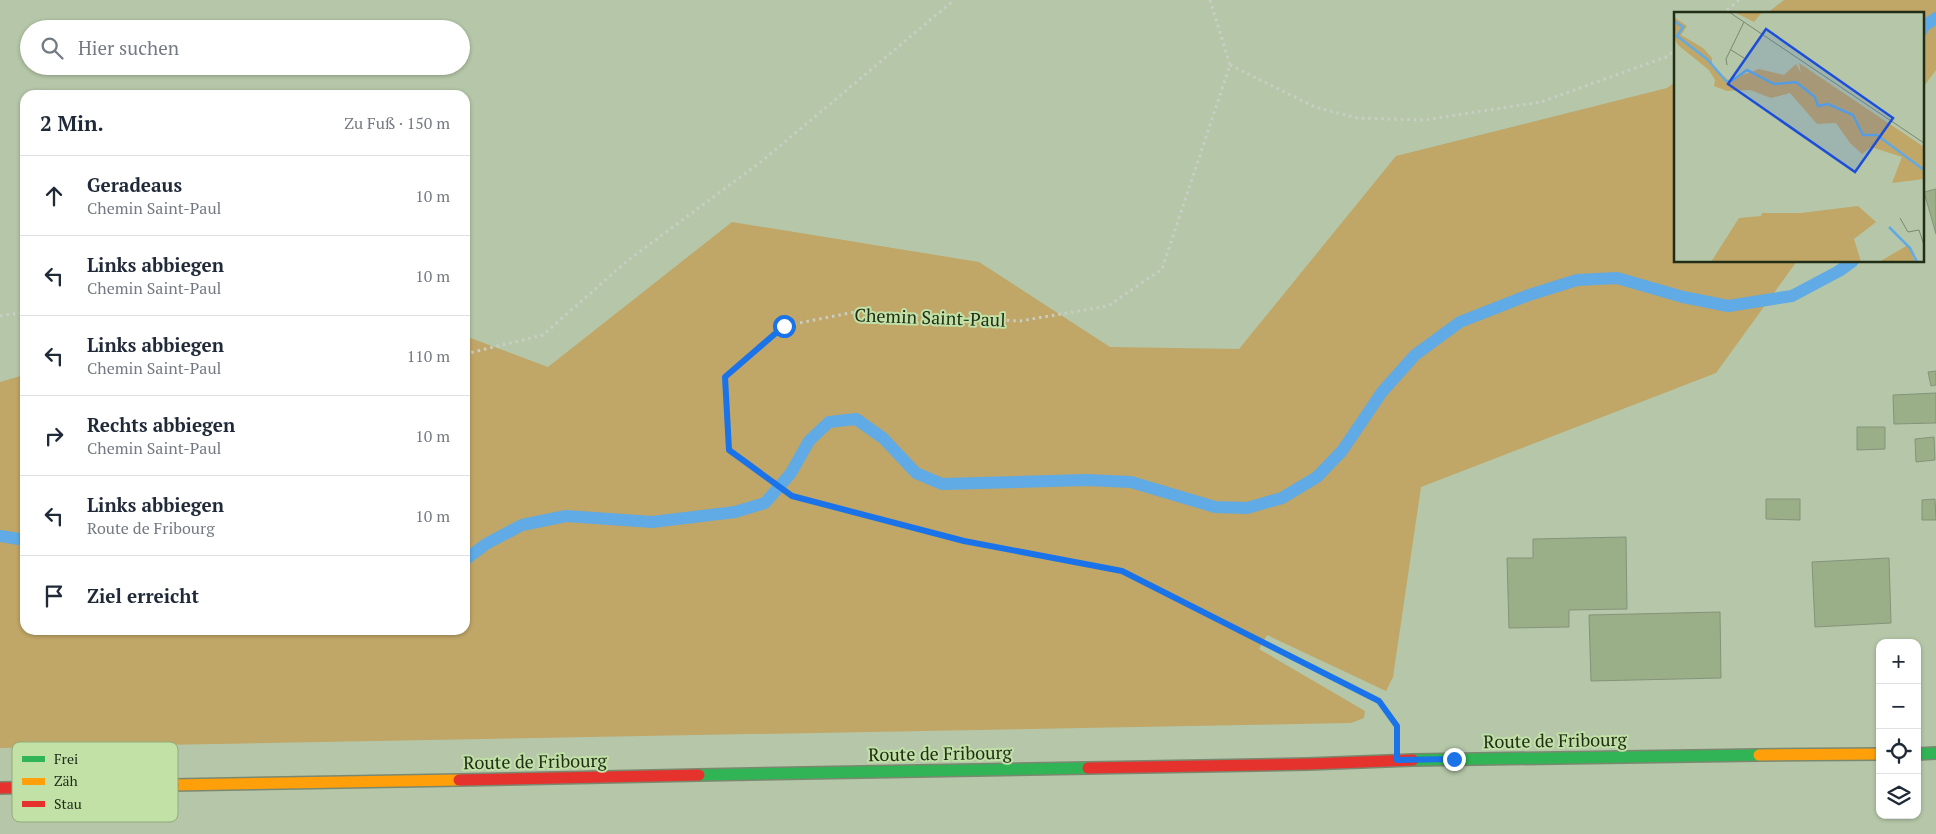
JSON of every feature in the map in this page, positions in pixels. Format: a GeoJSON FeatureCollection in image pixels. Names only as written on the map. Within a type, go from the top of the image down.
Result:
{"type":"FeatureCollection","features":[{"type":"Feature","properties":{"kind":"main road"},"geometry":{"type":"LineString","coordinates":[[1921,754],[1936,753]]}},
{"type":"Feature","properties":{"kind":"main road","name":"Route de Fribourg"},"geometry":{"type":"LineString","coordinates":[[178,785],[1298,764],[1397,760],[1876,754]]}},
{"type":"Feature","properties":{"kind":"path"},"geometry":{"type":"LineString","coordinates":[[470,353],[543,335],[627,261],[762,161],[954,0]]}},
{"type":"Feature","properties":{"kind":"path"},"geometry":{"type":"LineString","coordinates":[[1210,0],[1230,65],[1315,107],[1358,118],[1424,120],[1541,102],[1666,57],[1674,51]]}},
{"type":"Feature","properties":{"kind":"path"},"geometry":{"type":"LineString","coordinates":[[1725,12],[1740,0]]}},
{"type":"Feature","properties":{"kind":"path","name":"Chemin Saint-Paul"},"geometry":{"type":"LineString","coordinates":[[1230,65],[1162,269],[1108,306],[1020,321],[855,312],[784,326],[725,377],[729,450],[792,496],[964,541],[1122,571],[1379,701],[1397,726],[1397,760]]}},
{"type":"Feature","properties":{"kind":"path"},"geometry":{"type":"LineString","coordinates":[[0,316],[20,313]]}},
{"type":"Feature","properties":{"kind":"shaded area"},"geometry":{"type":"Polygon","coordinates":[[[1784,0],[1936,0],[1936,70],[1924,86],[1924,12],[1769,12],[1784,0]]]}},
{"type":"Feature","properties":{"kind":"shaded area"},"geometry":{"type":"Polygon","coordinates":[[[1674,83],[1674,262],[1796,262],[1716,373],[1421,487],[1393,677],[1386,691],[1267,635],[1259,649],[1365,711],[1364,718],[1351,723],[178,745],[178,742],[12,742],[12,748],[0,748],[0,382],[20,376],[20,635],[470,635],[470,338],[548,367],[732,222],[979,262],[1110,347],[1239,349],[1396,156],[1667,88],[1674,83]]]}},
{"type":"Feature","properties":{"kind":"building"},"geometry":{"type":"Polygon","coordinates":[[[1936,189],[1936,234],[1924,192],[1936,189]]]}},
{"type":"Feature","properties":{"kind":"building"},"geometry":{"type":"Polygon","coordinates":[[[1936,371],[1936,385],[1931,386],[1928,372],[1936,371]]]}},
{"type":"Feature","properties":{"kind":"building"},"geometry":{"type":"Polygon","coordinates":[[[1936,393],[1936,423],[1894,424],[1893,395],[1936,393]]]}},
{"type":"Feature","properties":{"kind":"building"},"geometry":{"type":"Polygon","coordinates":[[[1857,427],[1885,427],[1885,449],[1857,450],[1857,427]]]}},
{"type":"Feature","properties":{"kind":"building"},"geometry":{"type":"Polygon","coordinates":[[[1934,437],[1935,460],[1916,462],[1915,439],[1934,437]]]}},
{"type":"Feature","properties":{"kind":"building"},"geometry":{"type":"Polygon","coordinates":[[[1766,499],[1800,499],[1800,520],[1766,519],[1766,499]]]}},
{"type":"Feature","properties":{"kind":"building"},"geometry":{"type":"Polygon","coordinates":[[[1935,499],[1936,520],[1922,520],[1922,500],[1935,499]]]}},
{"type":"Feature","properties":{"kind":"building"},"geometry":{"type":"Polygon","coordinates":[[[1626,537],[1627,609],[1569,610],[1569,627],[1509,628],[1507,558],[1533,558],[1533,539],[1626,537]]]}},
{"type":"Feature","properties":{"kind":"building"},"geometry":{"type":"Polygon","coordinates":[[[1889,558],[1891,623],[1815,627],[1812,562],[1889,558]]]}},
{"type":"Feature","properties":{"kind":"building"},"geometry":{"type":"Polygon","coordinates":[[[1720,612],[1721,678],[1591,681],[1589,615],[1720,612]]]}},
{"type":"Feature","properties":{"kind":"waterway"},"geometry":{"type":"LineString","coordinates":[[1924,26],[1936,18]]}},
{"type":"Feature","properties":{"kind":"waterway"},"geometry":{"type":"LineString","coordinates":[[470,556],[486,544],[522,525],[566,516],[652,522],[735,512],[765,503],[791,473],[809,441],[829,422],[856,419],[883,438],[916,473],[942,484],[1086,480],[1131,482],[1215,507],[1247,508],[1282,498],[1317,477],[1342,451],[1382,392],[1415,355],[1460,322],[1529,295],[1577,280],[1617,278],[1683,297],[1728,306],[1792,296],[1839,271],[1852,262]]}},
{"type":"Feature","properties":{"kind":"waterway"},"geometry":{"type":"LineString","coordinates":[[0,536],[20,539]]}},
{"type":"Feature","properties":{"kind":"traffic: fast"},"geometry":{"type":"LineString","coordinates":[[1921,754],[1936,753]]}},
{"type":"Feature","properties":{"kind":"traffic: fast"},"geometry":{"type":"LineString","coordinates":[[1413,760],[1759,755]]}},
{"type":"Feature","properties":{"kind":"traffic: fast"},"geometry":{"type":"LineString","coordinates":[[699,775],[1088,768]]}},
{"type":"Feature","properties":{"kind":"traffic: slow"},"geometry":{"type":"LineString","coordinates":[[1759,755],[1876,754]]}},
{"type":"Feature","properties":{"kind":"traffic: slow"},"geometry":{"type":"LineString","coordinates":[[178,785],[459,780]]}},
{"type":"Feature","properties":{"kind":"traffic: jam"},"geometry":{"type":"LineString","coordinates":[[1088,768],[1413,760]]}},
{"type":"Feature","properties":{"kind":"traffic: jam"},"geometry":{"type":"LineString","coordinates":[[459,780],[699,775]]}},
{"type":"Feature","properties":{"kind":"traffic: jam"},"geometry":{"type":"LineString","coordinates":[[0,788],[12,788]]}},
{"type":"Feature","properties":{"kind":"route"},"geometry":{"type":"LineString","coordinates":[[784,326],[725,377],[729,450],[792,496],[964,541],[1122,571],[1379,701],[1397,726],[1397,760],[1454,759]]}}]}
